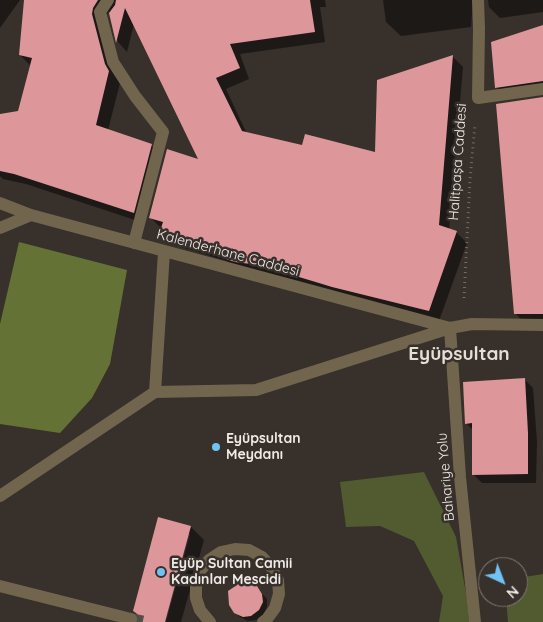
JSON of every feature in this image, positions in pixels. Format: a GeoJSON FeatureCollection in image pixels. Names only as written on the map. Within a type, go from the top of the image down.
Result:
{"type":"FeatureCollection","features":[{"type":"Feature","properties":{"kind":"street"},"geometry":{"type":"LineString","coordinates":[[108,0],[100,12],[113,62],[135,96],[163,132],[134,243]]}},
{"type":"Feature","properties":{"kind":"street","name":"Halitpaşa Caddesi"},"geometry":{"type":"LineString","coordinates":[[478,0],[480,28],[478,98]]}},
{"type":"Feature","properties":{"kind":"street"},"geometry":{"type":"LineString","coordinates":[[478,98],[543,89]]}},
{"type":"Feature","properties":{"kind":"street","name":"Kalenderhane Caddesi"},"geometry":{"type":"LineString","coordinates":[[0,203],[31,215],[164,252],[456,327]]}},
{"type":"Feature","properties":{"kind":"street"},"geometry":{"type":"LineString","coordinates":[[0,228],[31,215]]}},
{"type":"Feature","properties":{"kind":"street"},"geometry":{"type":"LineString","coordinates":[[155,392],[164,252]]}},
{"type":"Feature","properties":{"kind":"street"},"geometry":{"type":"LineString","coordinates":[[0,496],[155,392],[256,390],[456,327],[472,324],[543,325]]}},
{"type":"Feature","properties":{"kind":"street","name":"Bahariye Yolu"},"geometry":{"type":"LineString","coordinates":[[456,327],[460,477],[475,622]]}},
{"type":"Feature","properties":{"kind":"street"},"geometry":{"type":"LineString","coordinates":[[209,622],[200,610],[196,598],[196,585],[200,571],[209,560],[221,552],[235,549],[249,550],[262,557],[271,567],[278,580],[279,594],[275,608],[268,619],[263,622]]}},
{"type":"Feature","properties":{"kind":"street"},"geometry":{"type":"LineString","coordinates":[[0,586],[131,619]]}},
{"type":"Feature","properties":{"kind":"path","name":"Halitpaşa Caddesi"},"geometry":{"type":"LineString","coordinates":[[456,327],[478,98]]}},
{"type":"Feature","properties":{"kind":"green space"},"geometry":{"type":"Polygon","coordinates":[[[19,242],[127,270],[110,364],[92,398],[60,433],[0,424],[0,324],[19,242]]]}},
{"type":"Feature","properties":{"kind":"green space"},"geometry":{"type":"Polygon","coordinates":[[[424,472],[456,537],[467,599],[469,622],[439,622],[443,596],[414,541],[380,526],[346,527],[340,482],[424,472]]]}},
{"type":"Feature","properties":{"kind":"green space"},"geometry":{"type":"Polygon","coordinates":[[[543,574],[543,622],[508,622],[507,607],[528,607],[528,576],[543,574]]]}},
{"type":"Feature","properties":{"kind":"building"},"geometry":{"type":"Polygon","coordinates":[[[24,0],[98,0],[92,14],[105,64],[109,71],[96,125],[152,144],[134,213],[0,171],[0,114],[18,111],[32,58],[19,55],[24,0]]]}},
{"type":"Feature","properties":{"kind":"building"},"geometry":{"type":"Polygon","coordinates":[[[116,0],[310,0],[315,32],[230,44],[240,68],[216,78],[242,131],[302,145],[305,134],[375,152],[377,80],[453,55],[439,225],[457,231],[429,311],[332,287],[259,265],[235,262],[223,258],[225,253],[159,234],[163,222],[149,218],[167,149],[198,159],[125,8],[116,43],[109,13],[116,0]]]}},
{"type":"Feature","properties":{"kind":"building"},"geometry":{"type":"Polygon","coordinates":[[[543,25],[543,81],[495,88],[491,42],[543,25]]]}},
{"type":"Feature","properties":{"kind":"building"},"geometry":{"type":"Polygon","coordinates":[[[543,97],[543,314],[514,314],[496,104],[543,97]]]}},
{"type":"Feature","properties":{"kind":"building"},"geometry":{"type":"Polygon","coordinates":[[[525,378],[528,474],[472,475],[472,423],[465,424],[463,382],[525,378]]]}},
{"type":"Feature","properties":{"kind":"building","name":"Eyüp Sultan Camii Kadınlar Mescidi"},"geometry":{"type":"Polygon","coordinates":[[[158,517],[191,526],[165,622],[138,622],[139,616],[133,611],[158,517]]]}},
{"type":"Feature","properties":{"kind":"building"},"geometry":{"type":"Polygon","coordinates":[[[249,582],[257,586],[262,594],[263,602],[259,610],[251,616],[243,617],[234,613],[229,605],[228,591],[240,583],[249,582]]]}},
{"type":"Feature","properties":{"kind":"tunnel"},"geometry":{"type":"LineString","coordinates":[[131,619],[144,622]]}},
{"type":"Feature","properties":{"kind":"place","name":"Eyüpsultan Meydanı"},"geometry":{"type":"Point","coordinates":[216,447]}},
{"type":"Feature","properties":{"kind":"place","name":"Eyüp Sultan Camii Kadınlar Mescidi"},"geometry":{"type":"Point","coordinates":[161,572]}},
{"type":"Feature","properties":{"kind":"district","name":"Eyüpsultan"},"geometry":{"type":"Point","coordinates":[459,354]}}]}
